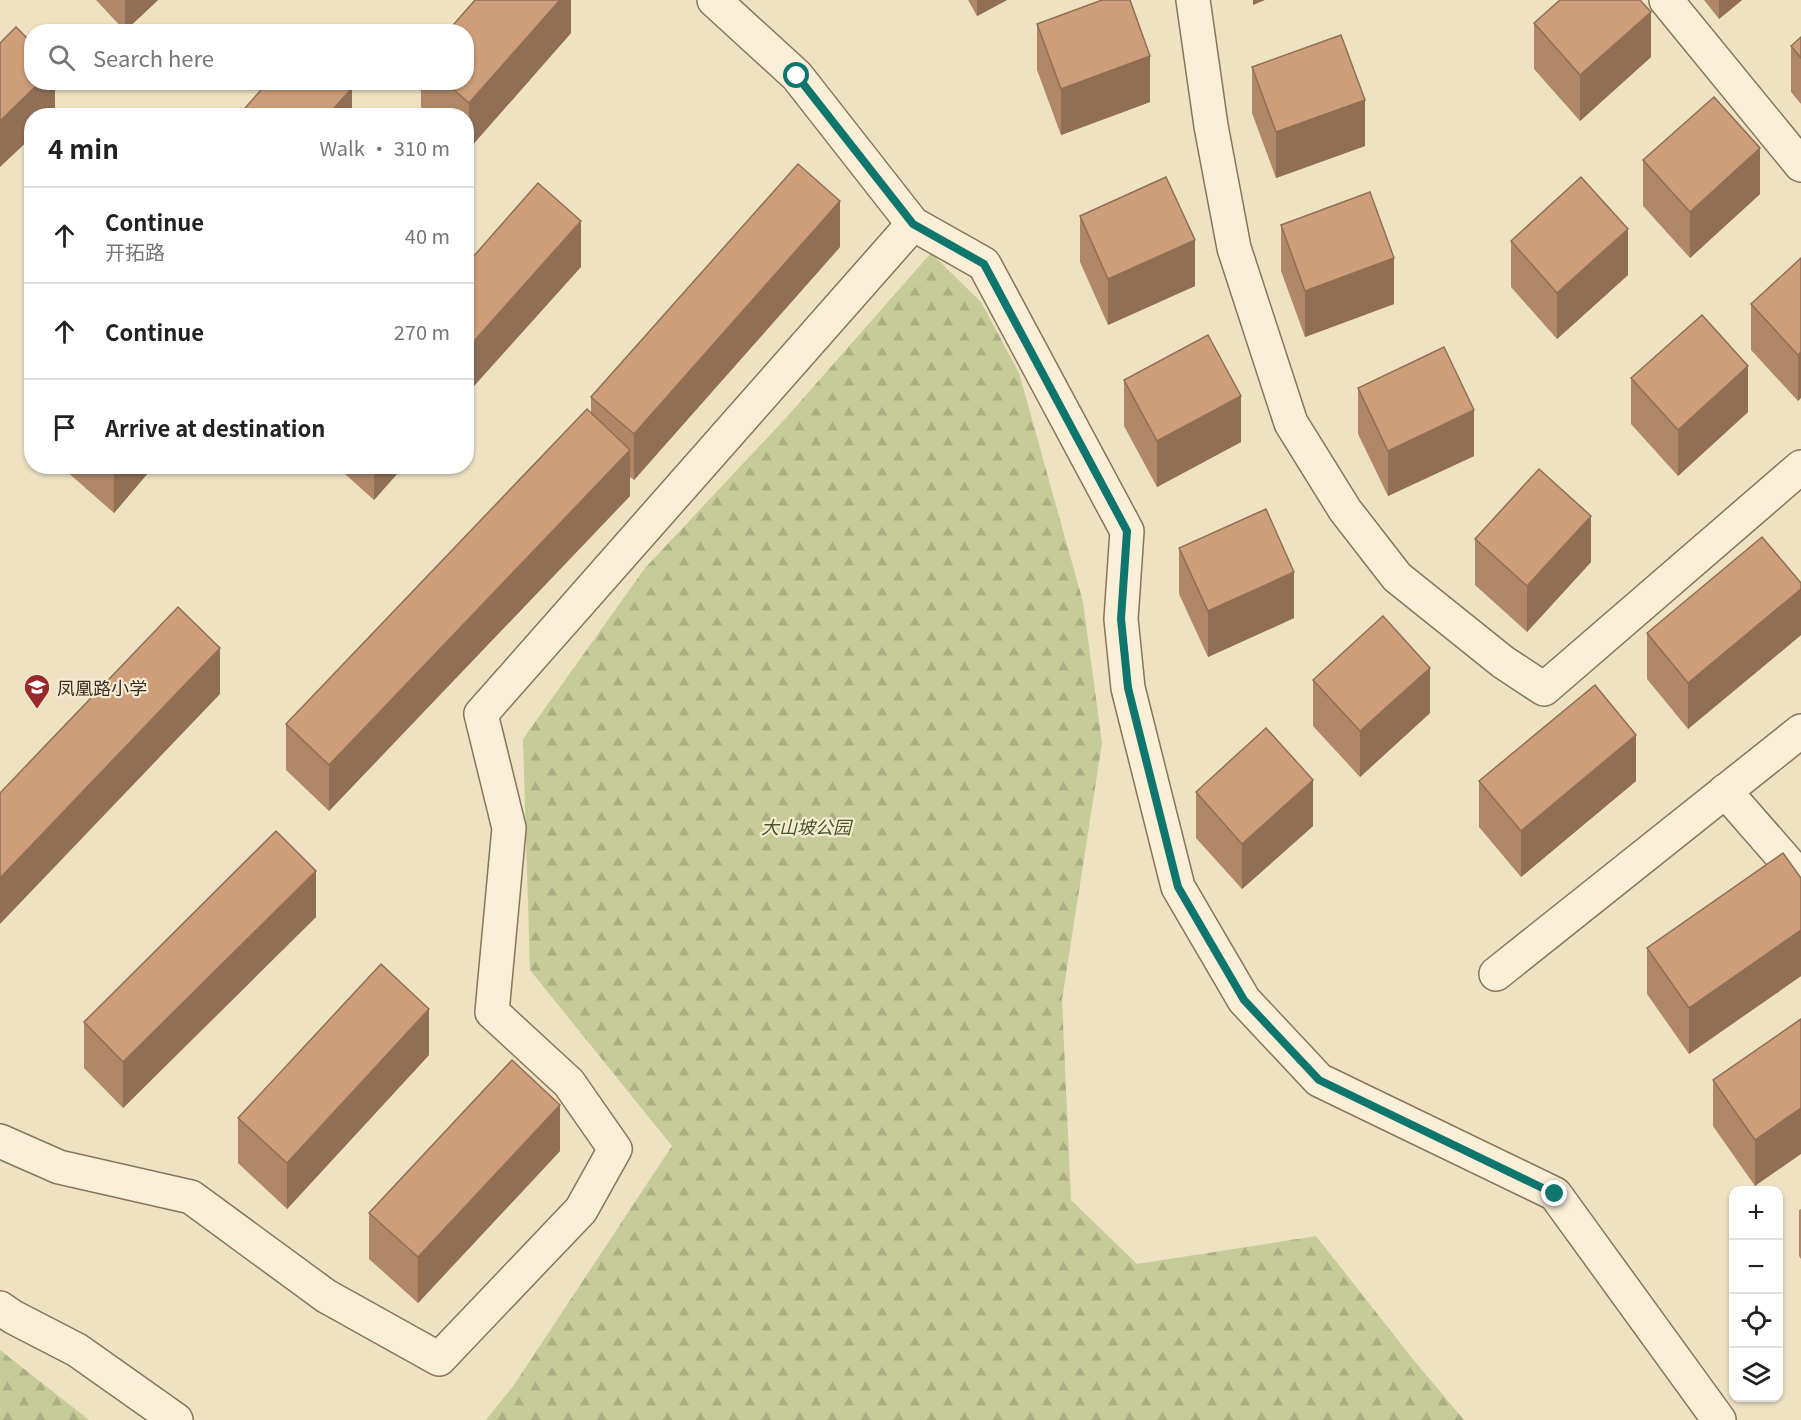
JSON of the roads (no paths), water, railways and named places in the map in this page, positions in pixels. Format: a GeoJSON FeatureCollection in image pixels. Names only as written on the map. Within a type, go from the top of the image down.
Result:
{"type":"FeatureCollection","features":[{"type":"Feature","properties":{"kind":"street"},"geometry":{"type":"LineString","coordinates":[[714,0],[797,76],[913,224],[984,264],[1127,531],[1121,619],[1128,688],[1178,887],[1244,1000],[1319,1080],[1555,1194],[1719,1420]]}},
{"type":"Feature","properties":{"kind":"street"},"geometry":{"type":"LineString","coordinates":[[1193,0],[1210,126],[1234,248],[1291,423],[1345,510],[1397,577],[1503,662],[1544,689],[1801,467]]}},
{"type":"Feature","properties":{"kind":"street"},"geometry":{"type":"LineString","coordinates":[[1666,0],[1801,165]]}},
{"type":"Feature","properties":{"kind":"street"},"geometry":{"type":"LineString","coordinates":[[0,1141],[59,1167],[191,1197],[326,1296],[439,1359],[581,1210],[615,1149],[569,1083],[492,1012],[509,828],[481,714],[913,224]]}},
{"type":"Feature","properties":{"kind":"street"},"geometry":{"type":"LineString","coordinates":[[1496,974],[1801,731]]}},
{"type":"Feature","properties":{"kind":"street"},"geometry":{"type":"LineString","coordinates":[[1725,791],[1801,878]]}},
{"type":"Feature","properties":{"kind":"street"},"geometry":{"type":"LineString","coordinates":[[0,1308],[77,1350],[176,1420]]}},
{"type":"Feature","properties":{"kind":"place","name":"凤凰路小学"},"geometry":{"type":"Point","coordinates":[37,710]}},
{"type":"Feature","properties":{"kind":"park label","name":"大山坡公园"},"geometry":{"type":"Point","coordinates":[806,826]}}]}
